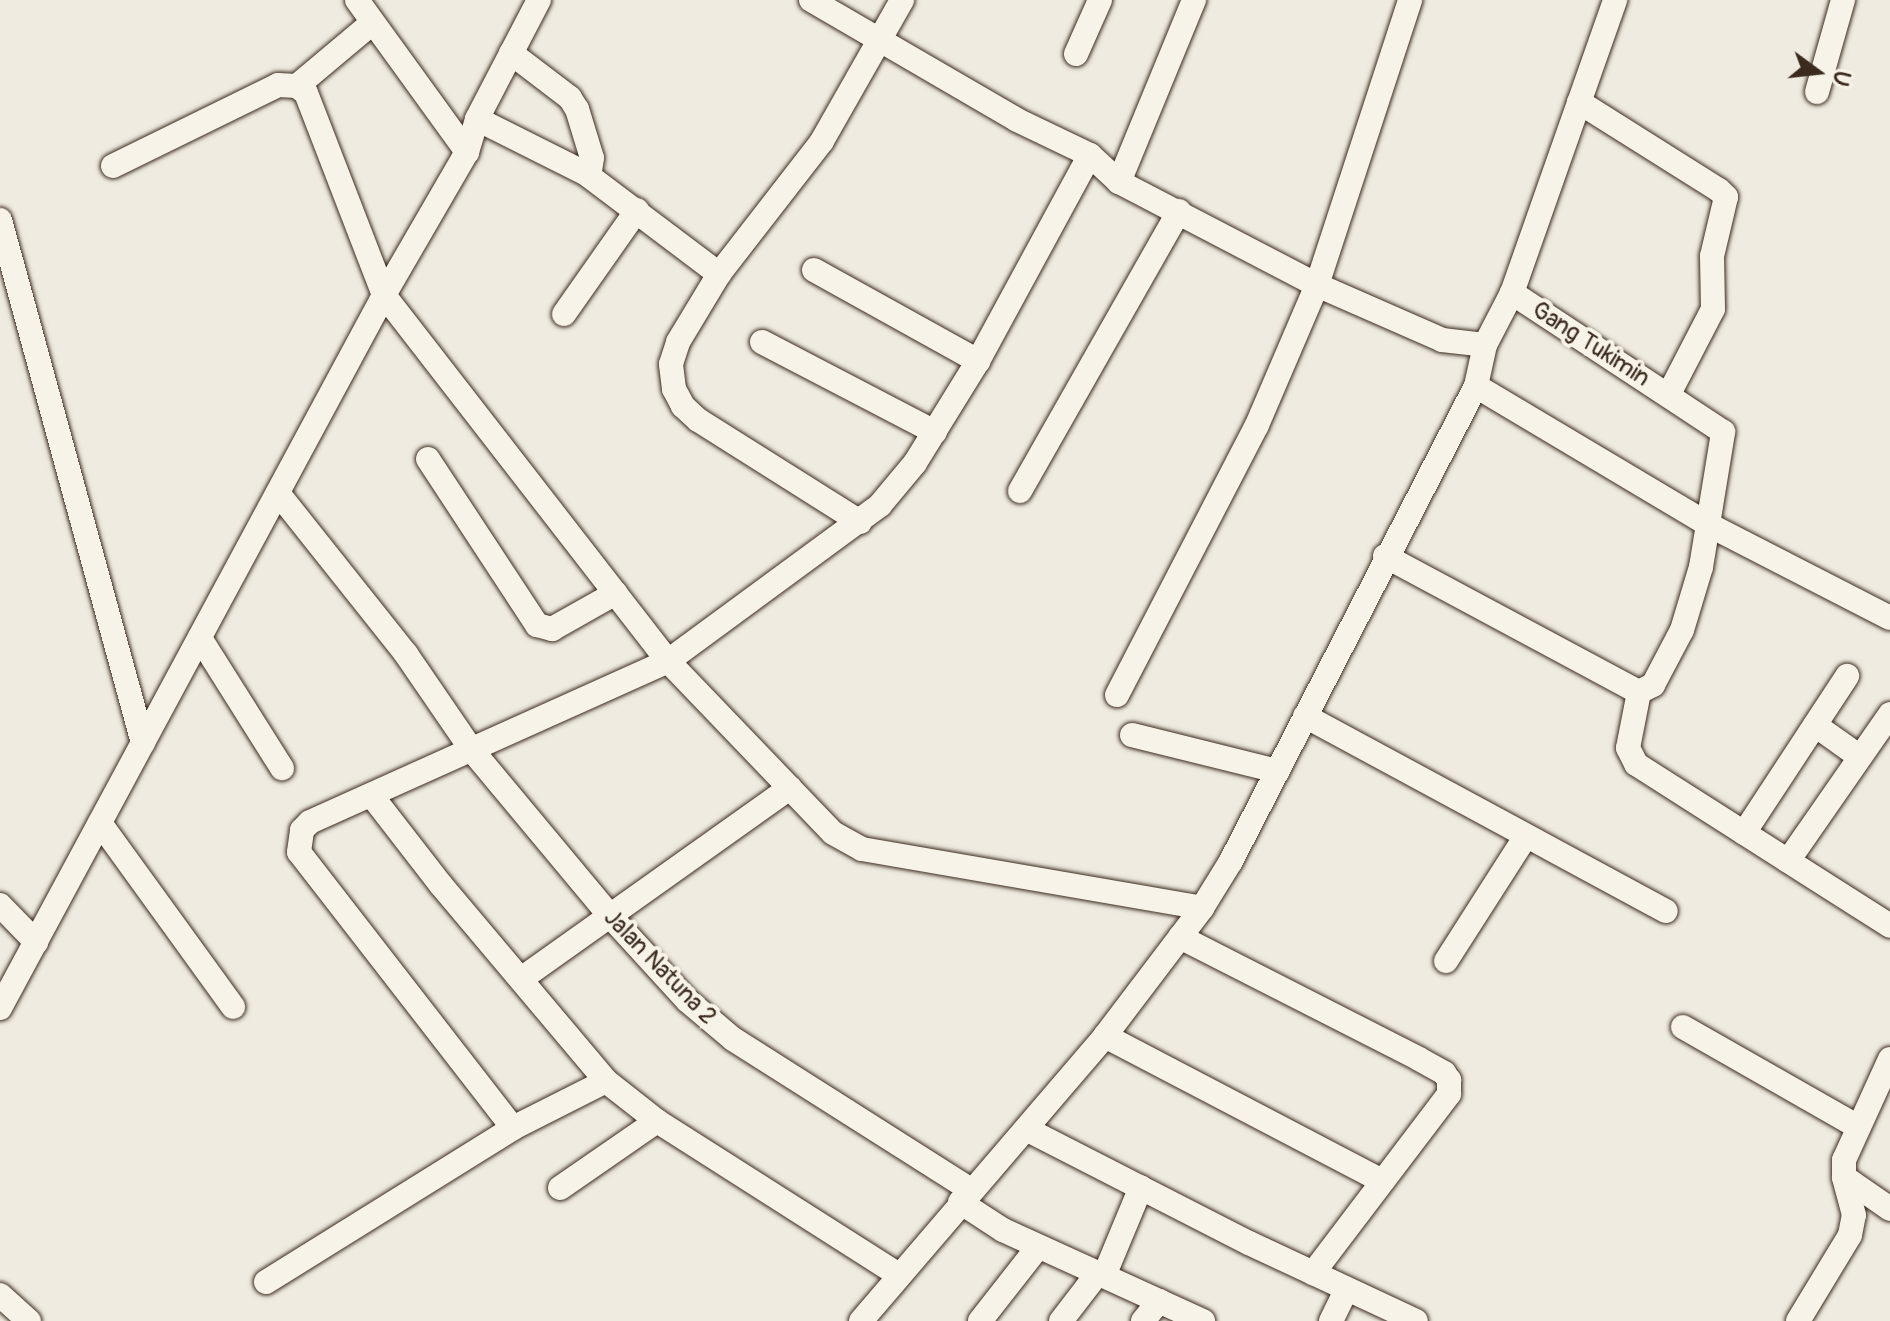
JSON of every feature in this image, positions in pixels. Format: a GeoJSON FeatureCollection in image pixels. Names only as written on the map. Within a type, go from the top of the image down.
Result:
{"type":"FeatureCollection","features":[{"type":"Feature","properties":{"kind":"street"},"geometry":{"type":"LineString","coordinates":[[0,1008],[384,295],[467,152],[477,119],[539,0]]}},
{"type":"Feature","properties":{"kind":"street"},"geometry":{"type":"LineString","coordinates":[[811,0],[1017,120],[1090,155],[1119,182],[1317,285],[1442,340],[1485,345]]}},
{"type":"Feature","properties":{"kind":"street"},"geometry":{"type":"LineString","coordinates":[[860,522],[698,420],[678,397],[671,379],[674,352],[719,274],[822,141],[902,0]]}},
{"type":"Feature","properties":{"kind":"street"},"geometry":{"type":"LineString","coordinates":[[1076,54],[1100,0]]}},
{"type":"Feature","properties":{"kind":"street"},"geometry":{"type":"LineString","coordinates":[[1119,182],[1194,0]]}},
{"type":"Feature","properties":{"kind":"street"},"geometry":{"type":"LineString","coordinates":[[1117,695],[1257,425],[1317,285],[1410,0]]}},
{"type":"Feature","properties":{"kind":"street"},"geometry":{"type":"LineString","coordinates":[[861,1321],[965,1196],[1028,1130],[1105,1036],[1202,908],[1278,771],[1385,556],[1476,386],[1485,345],[1512,293],[1615,0]]}},
{"type":"Feature","properties":{"kind":"street"},"geometry":{"type":"LineString","coordinates":[[1817,92],[1843,0]]}},
{"type":"Feature","properties":{"kind":"street"},"geometry":{"type":"LineString","coordinates":[[297,86],[368,9],[467,152]]}},
{"type":"Feature","properties":{"kind":"street"},"geometry":{"type":"LineString","coordinates":[[511,53],[570,98],[577,109],[592,158],[589,176]]}},
{"type":"Feature","properties":{"kind":"street"},"geometry":{"type":"LineString","coordinates":[[113,166],[278,85],[297,86],[306,93],[384,295],[668,661],[833,833],[862,849],[1202,908]]}},
{"type":"Feature","properties":{"kind":"street"},"geometry":{"type":"LineString","coordinates":[[1579,102],[1726,197],[1712,256],[1713,309],[1669,394]]}},
{"type":"Feature","properties":{"kind":"street"},"geometry":{"type":"LineString","coordinates":[[477,119],[589,176],[719,274]]}},
{"type":"Feature","properties":{"kind":"street"},"geometry":{"type":"LineString","coordinates":[[513,1128],[299,852],[299,834],[310,822],[668,661],[860,522],[889,494],[935,432],[978,361],[1090,155]]}},
{"type":"Feature","properties":{"kind":"street"},"geometry":{"type":"LineString","coordinates":[[564,314],[637,210]]}},
{"type":"Feature","properties":{"kind":"street"},"geometry":{"type":"LineString","coordinates":[[1020,491],[1179,211]]}},
{"type":"Feature","properties":{"kind":"street"},"geometry":{"type":"LineString","coordinates":[[0,220],[143,743]]}},
{"type":"Feature","properties":{"kind":"street"},"geometry":{"type":"LineString","coordinates":[[814,270],[978,361]]}},
{"type":"Feature","properties":{"kind":"street","name":"Gang Tukimin"},"geometry":{"type":"LineString","coordinates":[[1512,293],[1723,432],[1709,525]]}},
{"type":"Feature","properties":{"kind":"street"},"geometry":{"type":"LineString","coordinates":[[762,342],[935,432]]}},
{"type":"Feature","properties":{"kind":"street"},"geometry":{"type":"LineString","coordinates":[[1476,386],[1709,525],[1890,618]]}},
{"type":"Feature","properties":{"kind":"street"},"geometry":{"type":"LineString","coordinates":[[428,459],[537,625],[552,629],[616,593]]}},
{"type":"Feature","properties":{"kind":"street","name":"Jalan Natuna 2"},"geometry":{"type":"LineString","coordinates":[[278,493],[406,654],[471,749],[610,916],[710,1024],[965,1196],[1003,1230],[1203,1321]]}},
{"type":"Feature","properties":{"kind":"street"},"geometry":{"type":"LineString","coordinates":[[1639,692],[1653,685],[1682,630],[1701,567],[1709,525]]}},
{"type":"Feature","properties":{"kind":"street"},"geometry":{"type":"LineString","coordinates":[[1385,556],[1639,692]]}},
{"type":"Feature","properties":{"kind":"street"},"geometry":{"type":"LineString","coordinates":[[200,638],[282,768]]}},
{"type":"Feature","properties":{"kind":"street"},"geometry":{"type":"LineString","coordinates":[[1744,833],[1847,676]]}},
{"type":"Feature","properties":{"kind":"street"},"geometry":{"type":"LineString","coordinates":[[1639,692],[1628,743],[1629,756],[1890,926]]}},
{"type":"Feature","properties":{"kind":"street"},"geometry":{"type":"LineString","coordinates":[[1788,861],[1890,714]]}},
{"type":"Feature","properties":{"kind":"street"},"geometry":{"type":"LineString","coordinates":[[1305,716],[1666,911]]}},
{"type":"Feature","properties":{"kind":"street"},"geometry":{"type":"LineString","coordinates":[[1815,725],[1860,757]]}},
{"type":"Feature","properties":{"kind":"street"},"geometry":{"type":"LineString","coordinates":[[1132,735],[1278,771]]}},
{"type":"Feature","properties":{"kind":"street"},"geometry":{"type":"LineString","coordinates":[[521,979],[790,788]]}},
{"type":"Feature","properties":{"kind":"street"},"geometry":{"type":"LineString","coordinates":[[372,796],[441,885],[606,1081],[657,1121],[899,1275]]}},
{"type":"Feature","properties":{"kind":"street"},"geometry":{"type":"LineString","coordinates":[[100,823],[233,1007]]}},
{"type":"Feature","properties":{"kind":"street"},"geometry":{"type":"LineString","coordinates":[[1446,961],[1526,836]]}},
{"type":"Feature","properties":{"kind":"street"},"geometry":{"type":"LineString","coordinates":[[0,905],[36,942]]}},
{"type":"Feature","properties":{"kind":"street"},"geometry":{"type":"LineString","coordinates":[[1180,937],[1447,1076],[1449,1094],[1313,1273]]}},
{"type":"Feature","properties":{"kind":"street"},"geometry":{"type":"LineString","coordinates":[[1683,1027],[1858,1127]]}},
{"type":"Feature","properties":{"kind":"street"},"geometry":{"type":"LineString","coordinates":[[1105,1036],[1382,1181]]}},
{"type":"Feature","properties":{"kind":"street"},"geometry":{"type":"LineString","coordinates":[[1810,1317],[1853,1227],[1844,1160],[1887,1072]]}},
{"type":"Feature","properties":{"kind":"street"},"geometry":{"type":"LineString","coordinates":[[266,1282],[513,1128],[606,1081]]}},
{"type":"Feature","properties":{"kind":"street"},"geometry":{"type":"LineString","coordinates":[[560,1188],[657,1121]]}},
{"type":"Feature","properties":{"kind":"street"},"geometry":{"type":"LineString","coordinates":[[1028,1130],[1346,1290],[1416,1321]]}},
{"type":"Feature","properties":{"kind":"street"},"geometry":{"type":"LineString","coordinates":[[1844,1177],[1890,1209]]}},
{"type":"Feature","properties":{"kind":"street"},"geometry":{"type":"LineString","coordinates":[[1061,1321],[1101,1274],[1141,1187]]}},
{"type":"Feature","properties":{"kind":"street"},"geometry":{"type":"LineString","coordinates":[[980,1321],[1038,1247]]}},
{"type":"Feature","properties":{"kind":"street"},"geometry":{"type":"LineString","coordinates":[[1331,1321],[1346,1290]]}},
{"type":"Feature","properties":{"kind":"street"},"geometry":{"type":"LineString","coordinates":[[0,1295],[29,1321]]}},
{"type":"Feature","properties":{"kind":"street"},"geometry":{"type":"LineString","coordinates":[[1143,1321],[1159,1301]]}}]}
